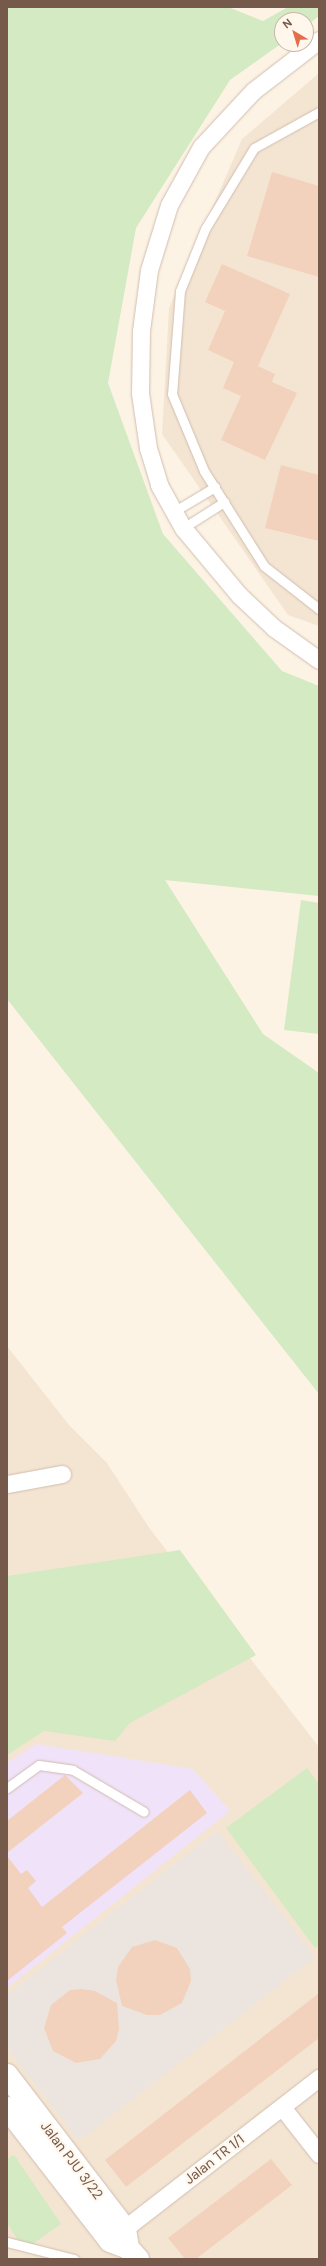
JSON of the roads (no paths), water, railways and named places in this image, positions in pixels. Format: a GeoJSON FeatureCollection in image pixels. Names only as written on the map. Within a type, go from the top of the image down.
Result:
{"type":"FeatureCollection","features":[{"type":"Feature","properties":{"kind":"street"},"geometry":{"type":"LineString","coordinates":[[319,40],[253,91],[201,147],[169,205],[151,263],[141,331],[140,393],[148,448],[159,485],[183,528],[239,595],[274,628],[319,660]]}},
{"type":"Feature","properties":{"kind":"street"},"geometry":{"type":"LineString","coordinates":[[7,1484],[62,1474]]}},
{"type":"Feature","properties":{"kind":"street","name":"Jalan PJU 3/22"},"geometry":{"type":"LineString","coordinates":[[7,2075],[125,2244]]}},
{"type":"Feature","properties":{"kind":"street","name":"Jalan TR 1/1"},"geometry":{"type":"LineString","coordinates":[[125,2244],[282,2107],[319,2078]]}},
{"type":"Feature","properties":{"kind":"street"},"geometry":{"type":"LineString","coordinates":[[282,2107],[319,2154]]}},
{"type":"Feature","properties":{"kind":"street","name":"Jalan PJU 3/22"},"geometry":{"type":"LineString","coordinates":[[7,2108],[125,2244]]}},
{"type":"Feature","properties":{"kind":"lane"},"geometry":{"type":"LineString","coordinates":[[319,112],[254,148],[205,229],[180,291],[172,394],[214,487],[264,566],[319,609]]}},
{"type":"Feature","properties":{"kind":"lane"},"geometry":{"type":"LineString","coordinates":[[173,512],[214,487]]}},
{"type":"Feature","properties":{"kind":"lane"},"geometry":{"type":"LineString","coordinates":[[183,528],[224,502]]}},
{"type":"Feature","properties":{"kind":"lane"},"geometry":{"type":"LineString","coordinates":[[7,1788],[39,1765],[73,1770],[144,1812]]}},
{"type":"Feature","properties":{"kind":"lane"},"geometry":{"type":"LineString","coordinates":[[7,2242],[74,2259]]}}]}
